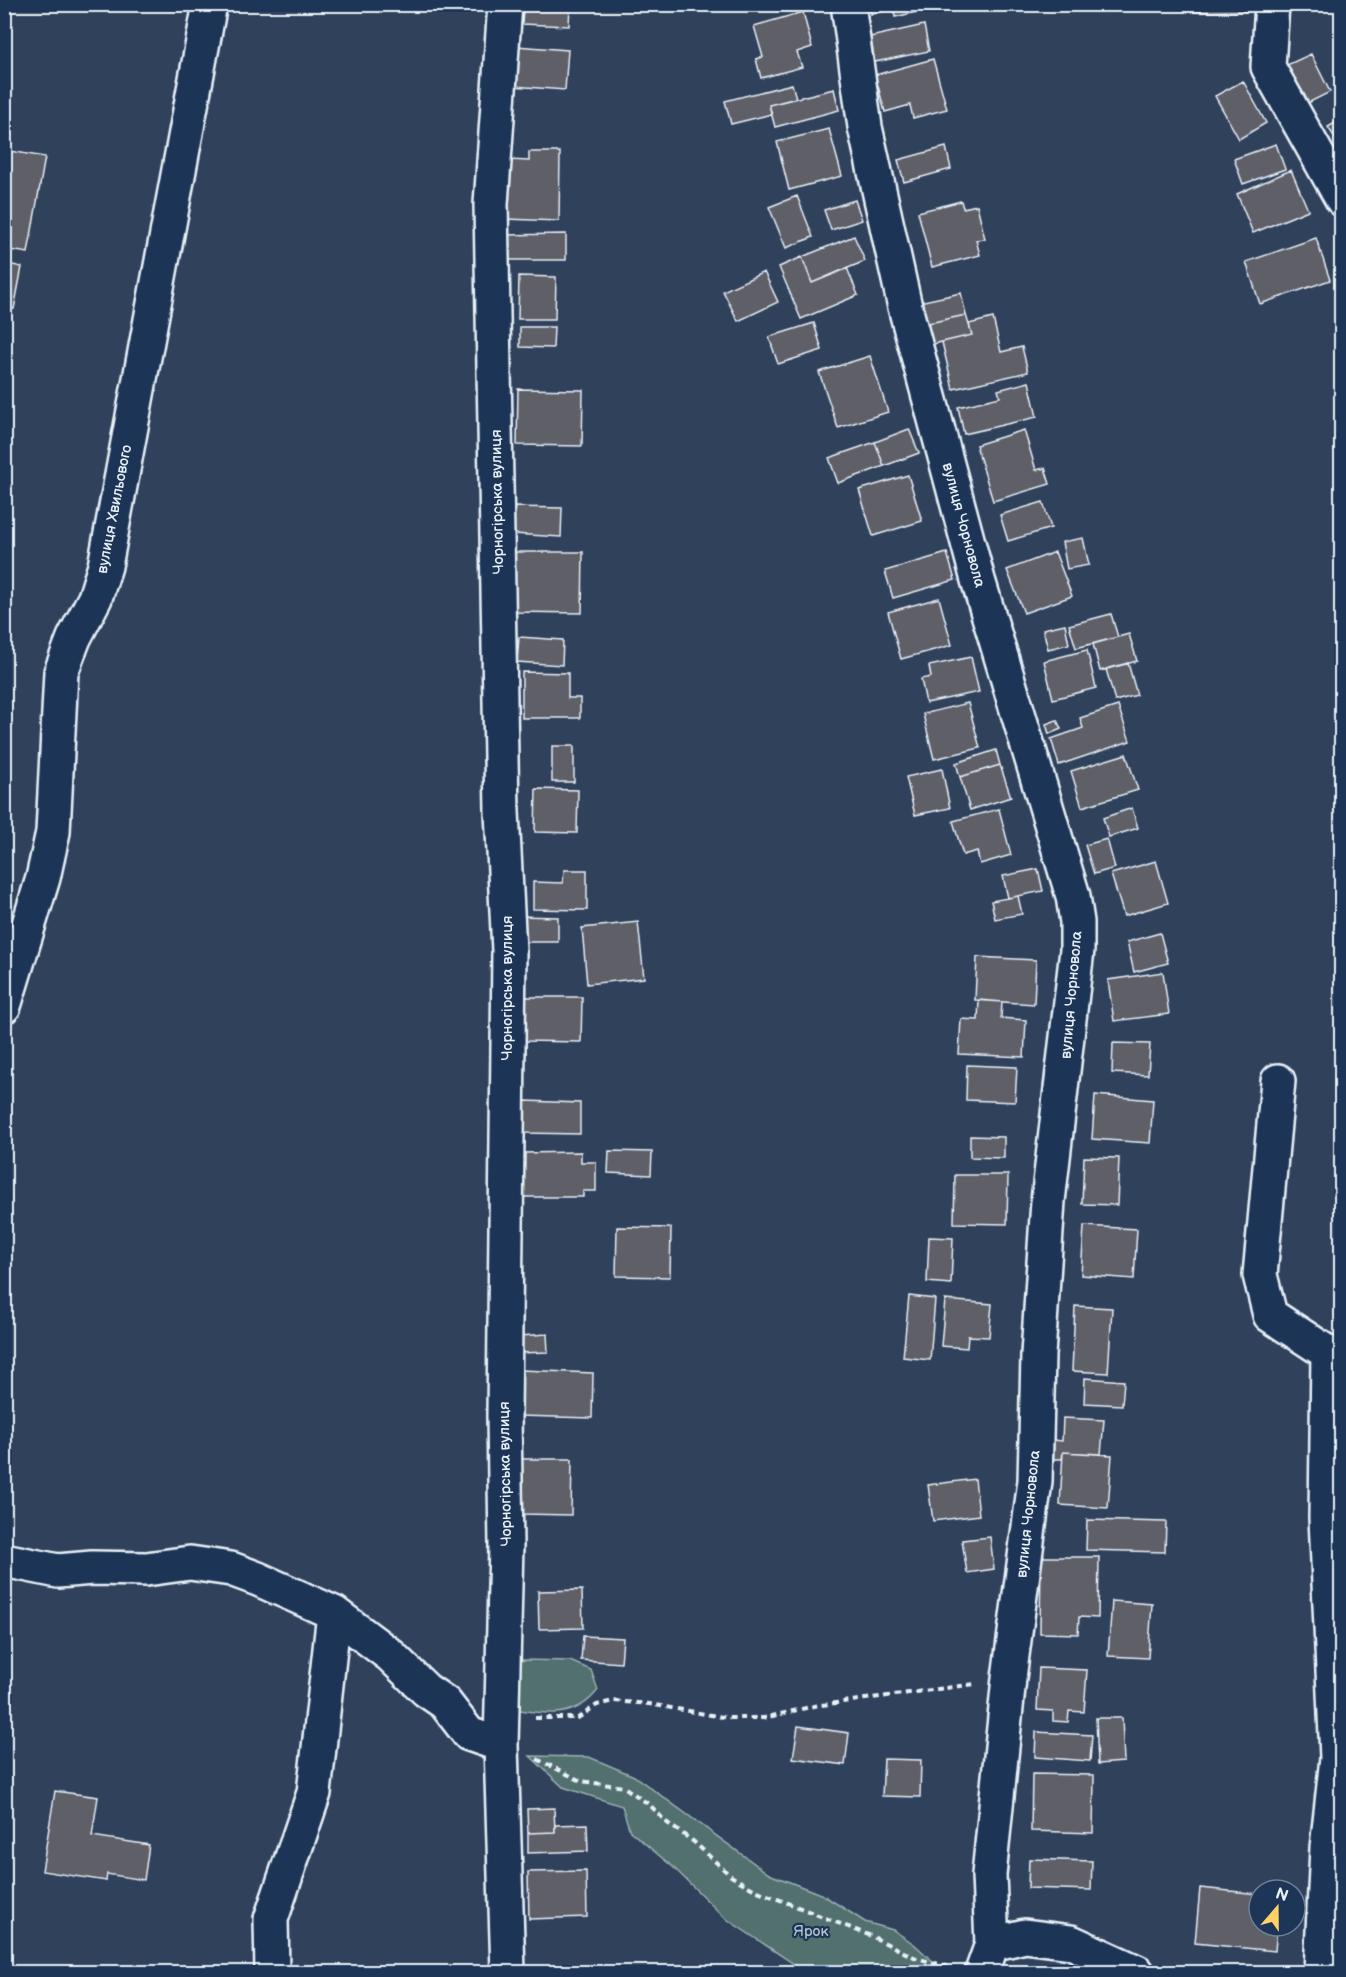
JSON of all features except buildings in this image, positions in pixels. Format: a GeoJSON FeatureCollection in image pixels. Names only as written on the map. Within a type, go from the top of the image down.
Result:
{"type":"FeatureCollection","features":[{"type":"Feature","properties":{"kind":"street","name":"вулиця Хвильового"},"geometry":{"type":"LineString","coordinates":[[4,1006],[43,878],[53,832],[61,672],[74,638],[95,598],[105,566],[210,4]]}},
{"type":"Feature","properties":{"kind":"street","name":"Чорногірська вулиця"},"geometry":{"type":"LineString","coordinates":[[505,4],[491,204],[502,812],[508,951],[504,1416],[506,1545],[501,1730],[508,1972]]}},
{"type":"Feature","properties":{"kind":"street","name":"вулиця Чорновола"},"geometry":{"type":"LineString","coordinates":[[848,4],[865,127],[905,307],[975,568],[1073,896],[1077,922],[1077,950],[1048,1201],[1038,1355],[1035,1480],[1008,1686],[989,1875],[986,1962]]}},
{"type":"Feature","properties":{"kind":"street"},"geometry":{"type":"LineString","coordinates":[[1272,4],[1268,67],[1341,199]]}},
{"type":"Feature","properties":{"kind":"street"},"geometry":{"type":"LineString","coordinates":[[1278,1081],[1260,1275],[1270,1315],[1328,1353],[1326,1518],[1337,1758],[1327,1848],[1321,1972]]}},
{"type":"Feature","properties":{"kind":"street"},"geometry":{"type":"LineString","coordinates":[[4,1560],[58,1571],[146,1569],[190,1563],[231,1569],[334,1613],[390,1655],[426,1690],[445,1704],[469,1734],[501,1730]]}},
{"type":"Feature","properties":{"kind":"street"},"geometry":{"type":"LineString","coordinates":[[272,1972],[271,1919],[314,1792],[334,1613]]}},
{"type":"Feature","properties":{"kind":"street"},"geometry":{"type":"LineString","coordinates":[[986,1962],[1024,1936],[1071,1942],[1137,1972]]}},
{"type":"Feature","properties":{"kind":"path"},"geometry":{"type":"LineString","coordinates":[[501,1730],[578,1718],[597,1705],[613,1701],[649,1704],[728,1718],[764,1718],[814,1706],[968,1684],[989,1683],[1008,1686]]}},
{"type":"Feature","properties":{"kind":"path"},"geometry":{"type":"LineString","coordinates":[[501,1730],[552,1766],[581,1781],[624,1787],[650,1805],[666,1822],[694,1842],[731,1876],[755,1890],[937,1965],[986,1962]]}},
{"type":"Feature","properties":{"kind":"green space"},"geometry":{"type":"Polygon","coordinates":[[[522,1660],[570,1661],[591,1670],[598,1690],[589,1700],[568,1711],[544,1713],[506,1708],[522,1660]]]}},
{"type":"Feature","properties":{"kind":"green space","name":"Ярок"},"geometry":{"type":"Polygon","coordinates":[[[530,1756],[589,1757],[634,1776],[769,1874],[823,1895],[865,1922],[893,1930],[914,1944],[937,1965],[958,1972],[806,1972],[725,1918],[673,1867],[630,1831],[622,1806],[563,1787],[530,1756]]]}}]}
